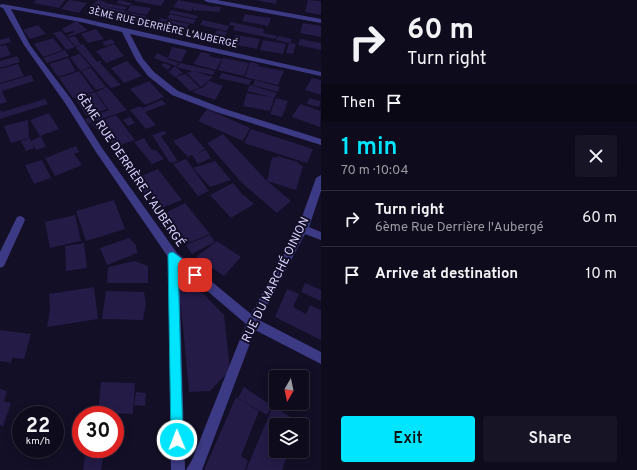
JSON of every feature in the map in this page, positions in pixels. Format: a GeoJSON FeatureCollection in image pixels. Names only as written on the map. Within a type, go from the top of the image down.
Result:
{"type":"FeatureCollection","features":[{"type":"Feature","properties":{"kind":"street"},"geometry":{"type":"LineString","coordinates":[[207,0],[321,22]]}},
{"type":"Feature","properties":{"kind":"street","name":"3ÈME RUE DERRIÈRE L'AUBERGÉ"},"geometry":{"type":"LineString","coordinates":[[3,6],[81,20],[321,74]]}},
{"type":"Feature","properties":{"kind":"street","name":"6ÈME RUE DERRIÈRE L'AUBERGÉ"},"geometry":{"type":"LineString","coordinates":[[3,6],[33,54],[68,101],[99,150],[173,256],[252,322],[321,358]]}},
{"type":"Feature","properties":{"kind":"street"},"geometry":{"type":"LineString","coordinates":[[125,31],[140,60],[151,74],[175,94],[219,110],[321,142]]}},
{"type":"Feature","properties":{"kind":"street","name":"RUE DU MARCHÉ OINION"},"geometry":{"type":"LineString","coordinates":[[193,470],[197,465],[252,322],[303,229],[321,178]]}},
{"type":"Feature","properties":{"kind":"street"},"geometry":{"type":"LineString","coordinates":[[0,263],[20,220]]}},
{"type":"Feature","properties":{"kind":"street"},"geometry":{"type":"LineString","coordinates":[[303,229],[321,236]]}},
{"type":"Feature","properties":{"kind":"street"},"geometry":{"type":"LineString","coordinates":[[173,256],[178,470]]}},
{"type":"Feature","properties":{"kind":"building"},"geometry":{"type":"Polygon","coordinates":[[[36,0],[65,0],[59,8],[33,3],[36,0]]]}},
{"type":"Feature","properties":{"kind":"building"},"geometry":{"type":"Polygon","coordinates":[[[69,0],[87,3],[79,13],[61,9],[69,0]]]}},
{"type":"Feature","properties":{"kind":"building"},"geometry":{"type":"Polygon","coordinates":[[[98,0],[106,2],[105,3],[127,7],[125,10],[94,4],[98,0]]]}},
{"type":"Feature","properties":{"kind":"building"},"geometry":{"type":"Polygon","coordinates":[[[119,0],[132,3],[129,6],[116,3],[119,0]]]}},
{"type":"Feature","properties":{"kind":"building"},"geometry":{"type":"Polygon","coordinates":[[[165,0],[161,6],[134,1],[165,0]]]}},
{"type":"Feature","properties":{"kind":"building"},"geometry":{"type":"Polygon","coordinates":[[[178,0],[221,7],[219,12],[193,10],[194,5],[191,11],[173,7],[178,0]]]}},
{"type":"Feature","properties":{"kind":"building"},"geometry":{"type":"Polygon","coordinates":[[[255,0],[277,0],[276,4],[255,0]]]}},
{"type":"Feature","properties":{"kind":"building"},"geometry":{"type":"Polygon","coordinates":[[[308,0],[321,1],[321,15],[305,12],[308,0]]]}},
{"type":"Feature","properties":{"kind":"building"},"geometry":{"type":"Polygon","coordinates":[[[94,4],[126,11],[118,21],[86,14],[94,4]]]}},
{"type":"Feature","properties":{"kind":"building"},"geometry":{"type":"Polygon","coordinates":[[[131,5],[151,8],[147,15],[127,11],[131,5]]]}},
{"type":"Feature","properties":{"kind":"building"},"geometry":{"type":"Polygon","coordinates":[[[171,10],[198,16],[196,19],[169,13],[171,10]]]}},
{"type":"Feature","properties":{"kind":"building"},"geometry":{"type":"Polygon","coordinates":[[[126,12],[146,16],[140,25],[119,21],[126,12]]]}},
{"type":"Feature","properties":{"kind":"building"},"geometry":{"type":"Polygon","coordinates":[[[170,14],[196,20],[193,24],[167,18],[170,14]]]}},
{"type":"Feature","properties":{"kind":"building"},"geometry":{"type":"Polygon","coordinates":[[[245,14],[271,18],[268,26],[242,21],[245,14]]]}},
{"type":"Feature","properties":{"kind":"building"},"geometry":{"type":"Polygon","coordinates":[[[160,18],[189,24],[183,35],[153,28],[160,18]]]}},
{"type":"Feature","properties":{"kind":"building"},"geometry":{"type":"Polygon","coordinates":[[[203,20],[229,26],[227,31],[200,25],[203,20]]]}},
{"type":"Feature","properties":{"kind":"building"},"geometry":{"type":"Polygon","coordinates":[[[76,21],[88,30],[68,37],[67,35],[75,32],[65,33],[62,29],[76,21]]]}},
{"type":"Feature","properties":{"kind":"building"},"geometry":{"type":"Polygon","coordinates":[[[231,22],[264,29],[263,33],[277,36],[275,39],[233,30],[235,26],[229,25],[231,22]]]}},
{"type":"Feature","properties":{"kind":"building"},"geometry":{"type":"Polygon","coordinates":[[[303,23],[321,26],[321,37],[300,33],[303,23]]]}},
{"type":"Feature","properties":{"kind":"building"},"geometry":{"type":"Polygon","coordinates":[[[38,25],[46,34],[30,39],[23,30],[38,25]]]}},
{"type":"Feature","properties":{"kind":"building"},"geometry":{"type":"Polygon","coordinates":[[[96,29],[104,39],[88,43],[81,34],[96,29]]]}},
{"type":"Feature","properties":{"kind":"building"},"geometry":{"type":"Polygon","coordinates":[[[217,30],[227,32],[222,42],[211,40],[217,30]]]}},
{"type":"Feature","properties":{"kind":"building"},"geometry":{"type":"Polygon","coordinates":[[[61,31],[75,47],[67,50],[53,33],[61,31]]]}},
{"type":"Feature","properties":{"kind":"building"},"geometry":{"type":"Polygon","coordinates":[[[235,35],[260,39],[257,49],[232,44],[235,35]]]}},
{"type":"Feature","properties":{"kind":"building"},"geometry":{"type":"Polygon","coordinates":[[[75,36],[81,45],[83,44],[97,62],[101,61],[101,64],[121,85],[111,88],[76,48],[80,45],[76,47],[68,38],[75,36]]]}},
{"type":"Feature","properties":{"kind":"building"},"geometry":{"type":"Polygon","coordinates":[[[278,36],[292,39],[290,43],[296,44],[293,54],[286,53],[289,43],[276,40],[278,36]]]}},
{"type":"Feature","properties":{"kind":"building"},"geometry":{"type":"Polygon","coordinates":[[[9,37],[11,42],[0,45],[0,40],[9,37]]]}},
{"type":"Feature","properties":{"kind":"building"},"geometry":{"type":"Polygon","coordinates":[[[53,38],[63,50],[43,57],[34,44],[53,38]]]}},
{"type":"Feature","properties":{"kind":"building"},"geometry":{"type":"Polygon","coordinates":[[[112,39],[115,43],[105,46],[102,42],[112,39]]]}},
{"type":"Feature","properties":{"kind":"building"},"geometry":{"type":"Polygon","coordinates":[[[300,39],[321,43],[321,50],[298,45],[300,39]]]}},
{"type":"Feature","properties":{"kind":"building"},"geometry":{"type":"Polygon","coordinates":[[[263,40],[286,44],[283,54],[260,50],[263,40]]]}},
{"type":"Feature","properties":{"kind":"building"},"geometry":{"type":"Polygon","coordinates":[[[114,44],[124,56],[106,63],[96,51],[114,44]]]}},
{"type":"Feature","properties":{"kind":"building"},"geometry":{"type":"Polygon","coordinates":[[[6,45],[11,55],[0,58],[0,46],[6,45]]]}},
{"type":"Feature","properties":{"kind":"building"},"geometry":{"type":"Polygon","coordinates":[[[172,47],[187,50],[181,62],[168,58],[172,47]]]}},
{"type":"Feature","properties":{"kind":"building"},"geometry":{"type":"Polygon","coordinates":[[[65,50],[69,56],[47,63],[43,58],[65,50]]]}},
{"type":"Feature","properties":{"kind":"building"},"geometry":{"type":"Polygon","coordinates":[[[201,52],[211,54],[209,56],[222,59],[216,70],[193,64],[201,52]]]}},
{"type":"Feature","properties":{"kind":"building"},"geometry":{"type":"Polygon","coordinates":[[[157,53],[168,58],[167,59],[179,63],[176,66],[154,58],[157,53]]]}},
{"type":"Feature","properties":{"kind":"building"},"geometry":{"type":"Polygon","coordinates":[[[80,54],[91,67],[80,71],[70,57],[80,54]]]}},
{"type":"Feature","properties":{"kind":"building"},"geometry":{"type":"Polygon","coordinates":[[[17,56],[20,62],[0,68],[0,61],[17,56]]]}},
{"type":"Feature","properties":{"kind":"building"},"geometry":{"type":"Polygon","coordinates":[[[68,58],[76,71],[58,77],[49,64],[68,58]]]}},
{"type":"Feature","properties":{"kind":"building"},"geometry":{"type":"Polygon","coordinates":[[[223,58],[249,63],[244,76],[218,70],[223,58]]]}},
{"type":"Feature","properties":{"kind":"building"},"geometry":{"type":"Polygon","coordinates":[[[127,61],[142,76],[124,83],[111,68],[127,61]]]}},
{"type":"Feature","properties":{"kind":"building"},"geometry":{"type":"Polygon","coordinates":[[[250,62],[259,64],[258,66],[284,71],[278,85],[245,77],[250,62]]]}},
{"type":"Feature","properties":{"kind":"building"},"geometry":{"type":"Polygon","coordinates":[[[164,63],[171,66],[168,70],[161,65],[164,63]]]}},
{"type":"Feature","properties":{"kind":"building"},"geometry":{"type":"Polygon","coordinates":[[[180,63],[215,71],[213,75],[193,71],[213,77],[201,87],[187,73],[192,71],[177,67],[180,63]]]}},
{"type":"Feature","properties":{"kind":"building"},"geometry":{"type":"Polygon","coordinates":[[[18,64],[24,76],[0,83],[0,69],[18,64]]]}},
{"type":"Feature","properties":{"kind":"building"},"geometry":{"type":"Polygon","coordinates":[[[175,66],[183,73],[175,77],[168,72],[175,66]]]}},
{"type":"Feature","properties":{"kind":"building"},"geometry":{"type":"Polygon","coordinates":[[[91,68],[106,87],[96,90],[81,71],[91,68]]]}},
{"type":"Feature","properties":{"kind":"building"},"geometry":{"type":"Polygon","coordinates":[[[79,71],[94,91],[73,98],[59,78],[79,71]]]}},
{"type":"Feature","properties":{"kind":"building"},"geometry":{"type":"Polygon","coordinates":[[[222,73],[251,80],[249,85],[219,78],[222,73]]]}},
{"type":"Feature","properties":{"kind":"building"},"geometry":{"type":"Polygon","coordinates":[[[186,74],[200,88],[190,91],[176,77],[186,74]]]}},
{"type":"Feature","properties":{"kind":"building"},"geometry":{"type":"Polygon","coordinates":[[[31,75],[34,81],[2,91],[7,102],[0,104],[0,84],[31,75]]]}},
{"type":"Feature","properties":{"kind":"building"},"geometry":{"type":"Polygon","coordinates":[[[312,78],[321,80],[321,95],[305,90],[312,78]]]}},
{"type":"Feature","properties":{"kind":"building"},"geometry":{"type":"Polygon","coordinates":[[[255,80],[280,87],[278,92],[253,85],[255,80]]]}},
{"type":"Feature","properties":{"kind":"building"},"geometry":{"type":"Polygon","coordinates":[[[149,81],[164,97],[145,105],[130,89],[149,81]]]}},
{"type":"Feature","properties":{"kind":"building"},"geometry":{"type":"Polygon","coordinates":[[[209,81],[223,86],[215,100],[192,92],[203,87],[209,81]]]}},
{"type":"Feature","properties":{"kind":"building"},"geometry":{"type":"Polygon","coordinates":[[[250,85],[277,93],[270,111],[243,106],[247,93],[271,97],[247,91],[250,85]]]}},
{"type":"Feature","properties":{"kind":"building"},"geometry":{"type":"Polygon","coordinates":[[[107,87],[127,110],[88,124],[85,119],[109,110],[96,92],[107,87]]]}},
{"type":"Feature","properties":{"kind":"building"},"geometry":{"type":"Polygon","coordinates":[[[95,92],[107,109],[86,116],[75,98],[95,92]]]}},
{"type":"Feature","properties":{"kind":"building"},"geometry":{"type":"Polygon","coordinates":[[[276,98],[288,101],[282,117],[270,114],[276,98]]]}},
{"type":"Feature","properties":{"kind":"building"},"geometry":{"type":"Polygon","coordinates":[[[309,98],[321,101],[319,107],[307,104],[309,98]]]}},
{"type":"Feature","properties":{"kind":"building"},"geometry":{"type":"Polygon","coordinates":[[[45,99],[48,104],[0,119],[0,110],[2,112],[45,99]]]}},
{"type":"Feature","properties":{"kind":"building"},"geometry":{"type":"Polygon","coordinates":[[[162,100],[166,104],[145,112],[142,108],[162,100]]]}},
{"type":"Feature","properties":{"kind":"building"},"geometry":{"type":"Polygon","coordinates":[[[300,104],[321,111],[320,127],[292,117],[300,104]]]}},
{"type":"Feature","properties":{"kind":"building"},"geometry":{"type":"Polygon","coordinates":[[[140,106],[156,125],[146,129],[130,110],[140,106]]]}},
{"type":"Feature","properties":{"kind":"building"},"geometry":{"type":"Polygon","coordinates":[[[207,109],[250,128],[243,141],[198,121],[207,109]]]}},
{"type":"Feature","properties":{"kind":"building"},"geometry":{"type":"Polygon","coordinates":[[[49,113],[59,129],[40,136],[30,120],[49,113]]]}},
{"type":"Feature","properties":{"kind":"building"},"geometry":{"type":"Polygon","coordinates":[[[116,115],[135,140],[115,147],[104,132],[99,133],[92,124],[116,115]]]}},
{"type":"Feature","properties":{"kind":"building"},"geometry":{"type":"Polygon","coordinates":[[[130,117],[135,123],[128,126],[123,120],[130,117]]]}},
{"type":"Feature","properties":{"kind":"building"},"geometry":{"type":"Polygon","coordinates":[[[28,120],[29,138],[11,143],[4,126],[28,120]]]}},
{"type":"Feature","properties":{"kind":"building"},"geometry":{"type":"Polygon","coordinates":[[[251,129],[313,149],[307,163],[244,143],[251,129]]]}},
{"type":"Feature","properties":{"kind":"building"},"geometry":{"type":"Polygon","coordinates":[[[164,131],[166,134],[161,136],[178,161],[170,163],[152,135],[164,131]]]}},
{"type":"Feature","properties":{"kind":"building"},"geometry":{"type":"Polygon","coordinates":[[[191,133],[205,149],[198,153],[206,150],[211,158],[198,164],[192,155],[188,157],[173,141],[191,133]]]}},
{"type":"Feature","properties":{"kind":"building"},"geometry":{"type":"Polygon","coordinates":[[[223,134],[266,180],[291,201],[277,213],[242,183],[207,143],[223,134]]]}},
{"type":"Feature","properties":{"kind":"building"},"geometry":{"type":"Polygon","coordinates":[[[41,136],[46,147],[36,150],[33,144],[34,148],[26,151],[21,141],[30,138],[31,141],[41,136]]]}},
{"type":"Feature","properties":{"kind":"building"},"geometry":{"type":"Polygon","coordinates":[[[144,138],[151,149],[157,151],[164,159],[152,164],[134,142],[144,138]]]}},
{"type":"Feature","properties":{"kind":"building"},"geometry":{"type":"Polygon","coordinates":[[[76,146],[79,152],[74,154],[82,165],[55,176],[45,158],[76,146]]]}},
{"type":"Feature","properties":{"kind":"building"},"geometry":{"type":"Polygon","coordinates":[[[277,156],[298,162],[303,166],[296,190],[267,181],[272,157],[276,158],[277,156]]]}},
{"type":"Feature","properties":{"kind":"building"},"geometry":{"type":"Polygon","coordinates":[[[186,159],[209,191],[198,196],[173,164],[186,159]]]}},
{"type":"Feature","properties":{"kind":"building"},"geometry":{"type":"Polygon","coordinates":[[[42,160],[51,178],[34,184],[25,165],[42,160]]]}},
{"type":"Feature","properties":{"kind":"building"},"geometry":{"type":"Polygon","coordinates":[[[215,161],[231,180],[210,187],[193,168],[215,161]]]}},
{"type":"Feature","properties":{"kind":"building"},"geometry":{"type":"Polygon","coordinates":[[[158,169],[182,200],[161,208],[150,191],[144,194],[134,179],[158,169]]]}},
{"type":"Feature","properties":{"kind":"building"},"geometry":{"type":"Polygon","coordinates":[[[233,183],[242,194],[254,204],[231,218],[210,195],[233,183]]]}},
{"type":"Feature","properties":{"kind":"building"},"geometry":{"type":"Polygon","coordinates":[[[114,200],[125,229],[86,241],[76,211],[114,200]]]}},
{"type":"Feature","properties":{"kind":"building"},"geometry":{"type":"Polygon","coordinates":[[[185,203],[210,234],[186,244],[174,225],[169,225],[161,215],[185,203]]]}},
{"type":"Feature","properties":{"kind":"building"},"geometry":{"type":"Polygon","coordinates":[[[75,215],[81,241],[50,248],[45,222],[75,215]]]}},
{"type":"Feature","properties":{"kind":"building"},"geometry":{"type":"Polygon","coordinates":[[[210,235],[215,242],[192,254],[186,245],[210,235]]]}},
{"type":"Feature","properties":{"kind":"building"},"geometry":{"type":"Polygon","coordinates":[[[129,238],[136,245],[137,253],[107,265],[100,248],[129,238]]]}},
{"type":"Feature","properties":{"kind":"building"},"geometry":{"type":"Polygon","coordinates":[[[217,241],[241,257],[224,276],[196,257],[217,241]]]}},
{"type":"Feature","properties":{"kind":"building"},"geometry":{"type":"Polygon","coordinates":[[[84,243],[87,268],[66,271],[65,246],[84,243]]]}},
{"type":"Feature","properties":{"kind":"building"},"geometry":{"type":"Polygon","coordinates":[[[135,261],[148,266],[148,283],[107,283],[108,267],[135,261]]]}},
{"type":"Feature","properties":{"kind":"building"},"geometry":{"type":"Polygon","coordinates":[[[305,283],[321,290],[321,301],[301,292],[305,283]]]}},
{"type":"Feature","properties":{"kind":"building"},"geometry":{"type":"Polygon","coordinates":[[[94,287],[98,319],[47,327],[50,309],[49,294],[94,287]]]}},
{"type":"Feature","properties":{"kind":"building"},"geometry":{"type":"Polygon","coordinates":[[[180,289],[199,289],[224,315],[230,370],[210,391],[189,392],[181,306],[178,303],[180,289]]]}},
{"type":"Feature","properties":{"kind":"building"},"geometry":{"type":"Polygon","coordinates":[[[287,289],[299,294],[293,307],[306,314],[310,305],[321,310],[321,340],[275,317],[287,289]]]}},
{"type":"Feature","properties":{"kind":"building"},"geometry":{"type":"Polygon","coordinates":[[[106,291],[144,292],[146,304],[143,320],[102,319],[106,291]]]}},
{"type":"Feature","properties":{"kind":"building"},"geometry":{"type":"Polygon","coordinates":[[[0,330],[31,334],[24,359],[12,358],[11,363],[0,361],[0,330]]]}},
{"type":"Feature","properties":{"kind":"building"},"geometry":{"type":"Polygon","coordinates":[[[101,382],[135,383],[133,414],[124,414],[124,406],[99,406],[101,382]]]}},
{"type":"Feature","properties":{"kind":"building"},"geometry":{"type":"Polygon","coordinates":[[[244,387],[269,404],[270,410],[267,415],[238,398],[244,387]]]}},
{"type":"Feature","properties":{"kind":"building"},"geometry":{"type":"Polygon","coordinates":[[[0,389],[7,391],[4,401],[11,403],[3,426],[0,425],[0,389]]]}},
{"type":"Feature","properties":{"kind":"building"},"geometry":{"type":"Polygon","coordinates":[[[136,392],[146,393],[145,406],[134,405],[136,392]]]}},
{"type":"Feature","properties":{"kind":"building"},"geometry":{"type":"Polygon","coordinates":[[[236,397],[259,411],[241,456],[248,461],[245,470],[204,470],[236,397]]]}},
{"type":"Feature","properties":{"kind":"building"},"geometry":{"type":"Polygon","coordinates":[[[271,410],[279,410],[292,418],[269,418],[269,458],[286,458],[282,470],[246,470],[271,410]]]}},
{"type":"Feature","properties":{"kind":"building"},"geometry":{"type":"Polygon","coordinates":[[[85,458],[103,458],[101,470],[83,470],[85,458]]]}},
{"type":"Feature","properties":{"kind":"route"},"geometry":{"type":"LineString","coordinates":[[177,440],[173,256],[195,275]]}}]}
